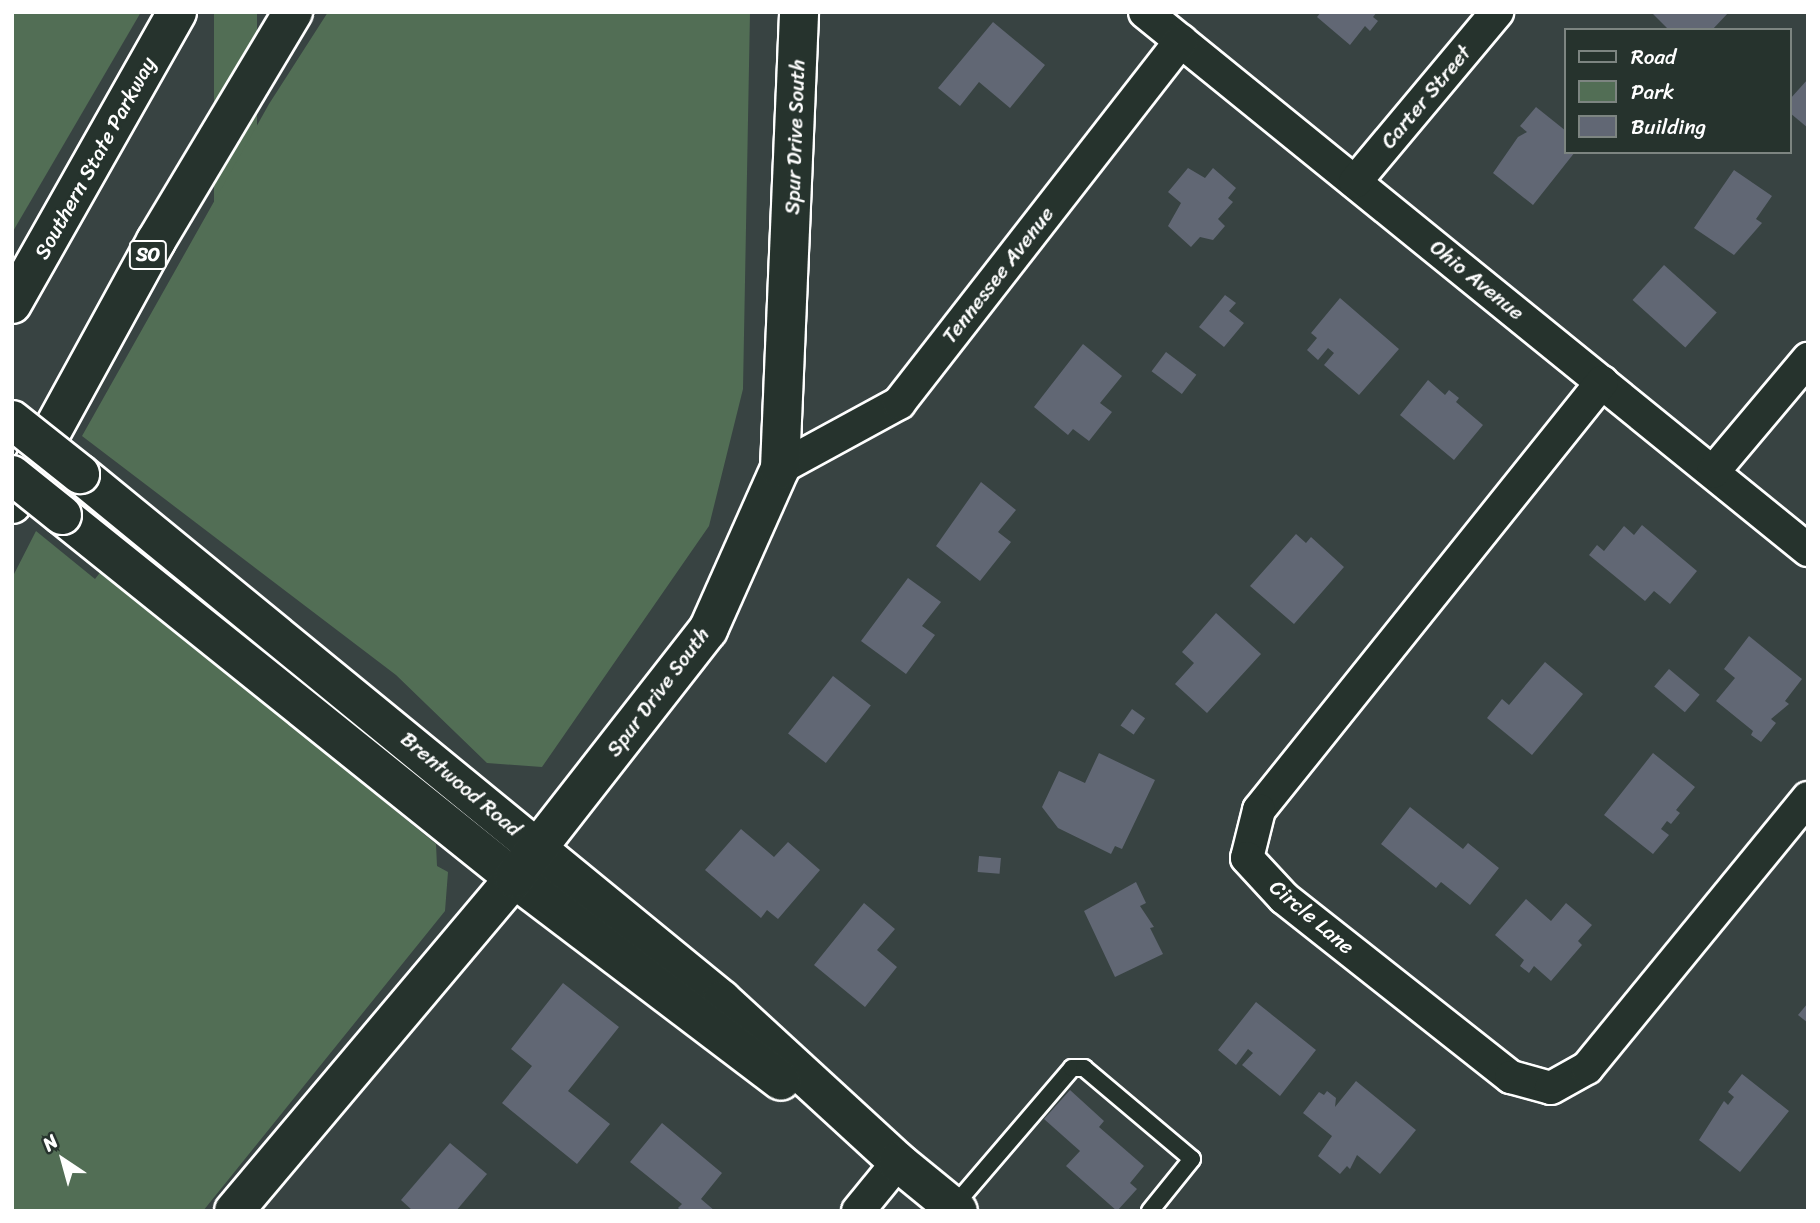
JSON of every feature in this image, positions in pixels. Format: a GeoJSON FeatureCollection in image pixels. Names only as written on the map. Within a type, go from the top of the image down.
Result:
{"type":"FeatureCollection","features":[{"type":"Feature","properties":{"kind":"main road","name":"Southern State Parkway"},"geometry":{"type":"LineString","coordinates":[[12,304],[177,12]]}},
{"type":"Feature","properties":{"kind":"main road","name":"SO"},"geometry":{"type":"LineString","coordinates":[[12,503],[156,241],[293,12]]}},
{"type":"Feature","properties":{"kind":"main road","name":"Spur Drive South"},"geometry":{"type":"LineString","coordinates":[[234,1211],[514,878],[708,630],[780,468],[799,12]]}},
{"type":"Feature","properties":{"kind":"main road","name":"Brentwood Road"},"geometry":{"type":"LineString","coordinates":[[12,420],[723,1000],[898,1162],[955,1209]]}},
{"type":"Feature","properties":{"kind":"main road","name":"Brentwood Road"},"geometry":{"type":"LineString","coordinates":[[12,475],[514,878],[745,1056],[898,1162]]}},
{"type":"Feature","properties":{"kind":"street","name":"Ohio Avenue"},"geometry":{"type":"LineString","coordinates":[[1145,12],[1808,550]]}},
{"type":"Feature","properties":{"kind":"street","name":"Carter Street"},"geometry":{"type":"LineString","coordinates":[[1355,182],[1497,12]]}},
{"type":"Feature","properties":{"kind":"street","name":"Tennessee Avenue"},"geometry":{"type":"LineString","coordinates":[[780,468],[899,403],[1181,41]]}},
{"type":"Feature","properties":{"kind":"street"},"geometry":{"type":"LineString","coordinates":[[1713,472],[1808,359]]}},
{"type":"Feature","properties":{"kind":"street","name":"Circle Lane"},"geometry":{"type":"LineString","coordinates":[[1602,382],[1259,810],[1247,858],[1284,898],[1511,1077],[1551,1088],[1587,1068],[1808,798]]}},
{"type":"Feature","properties":{"kind":"street"},"geometry":{"type":"LineString","coordinates":[[858,1211],[898,1162]]}},
{"type":"Feature","properties":{"kind":"lane"},"geometry":{"type":"LineString","coordinates":[[955,1209],[1072,1068],[1084,1068],[1192,1159],[1150,1211]]}},
{"type":"Feature","properties":{"kind":"green space"},"geometry":{"type":"Polygon","coordinates":[[[12,12],[141,12],[12,233],[12,12]]]}},
{"type":"Feature","properties":{"kind":"green space"},"geometry":{"type":"Polygon","coordinates":[[[214,12],[257,12],[257,328],[214,328],[214,12]]]}},
{"type":"Feature","properties":{"kind":"green space"},"geometry":{"type":"Polygon","coordinates":[[[328,12],[750,12],[743,389],[709,526],[542,767],[487,763],[396,675],[82,436],[269,104],[328,12]]]}},
{"type":"Feature","properties":{"kind":"green space"},"geometry":{"type":"Polygon","coordinates":[[[36,531],[95,579],[102,570],[436,844],[437,866],[448,872],[445,911],[203,1211],[12,1211],[12,578],[36,531]]]}},
{"type":"Feature","properties":{"kind":"building"},"geometry":{"type":"Polygon","coordinates":[[[1321,12],[1377,12],[1373,17],[1378,21],[1370,31],[1365,26],[1350,45],[1317,17],[1321,12]]]}},
{"type":"Feature","properties":{"kind":"building"},"geometry":{"type":"Polygon","coordinates":[[[1651,12],[1729,12],[1714,28],[1667,28],[1651,12]]]}},
{"type":"Feature","properties":{"kind":"building"},"geometry":{"type":"Polygon","coordinates":[[[993,22],[1045,65],[1010,108],[979,82],[960,106],[938,88],[993,22]]]}},
{"type":"Feature","properties":{"kind":"building"},"geometry":{"type":"Polygon","coordinates":[[[1808,79],[1808,128],[1792,115],[1792,97],[1808,79]]]}},
{"type":"Feature","properties":{"kind":"building"},"geometry":{"type":"Polygon","coordinates":[[[1536,107],[1564,129],[1564,154],[1573,154],[1533,205],[1493,173],[1518,137],[1527,132],[1520,126],[1536,107]]]}},
{"type":"Feature","properties":{"kind":"building"},"geometry":{"type":"Polygon","coordinates":[[[1188,168],[1205,178],[1213,168],[1236,188],[1228,198],[1233,202],[1218,219],[1225,226],[1213,240],[1200,237],[1191,247],[1168,226],[1181,203],[1168,192],[1188,168]]]}},
{"type":"Feature","properties":{"kind":"building"},"geometry":{"type":"Polygon","coordinates":[[[1734,170],[1772,196],[1756,219],[1762,223],[1734,255],[1694,228],[1734,170]]]}},
{"type":"Feature","properties":{"kind":"building"},"geometry":{"type":"Polygon","coordinates":[[[1664,265],[1717,313],[1685,347],[1633,300],[1664,265]]]}},
{"type":"Feature","properties":{"kind":"building"},"geometry":{"type":"Polygon","coordinates":[[[1225,295],[1236,303],[1229,311],[1244,323],[1224,347],[1199,327],[1225,295]]]}},
{"type":"Feature","properties":{"kind":"building"},"geometry":{"type":"Polygon","coordinates":[[[1340,298],[1399,349],[1359,395],[1324,365],[1334,353],[1328,348],[1318,360],[1307,350],[1317,338],[1311,333],[1340,298]]]}},
{"type":"Feature","properties":{"kind":"building"},"geometry":{"type":"Polygon","coordinates":[[[1083,344],[1122,376],[1100,403],[1112,412],[1089,441],[1073,429],[1068,435],[1034,407],[1083,344]]]}},
{"type":"Feature","properties":{"kind":"building"},"geometry":{"type":"Polygon","coordinates":[[[1166,352],[1196,375],[1182,394],[1152,371],[1166,352]]]}},
{"type":"Feature","properties":{"kind":"building"},"geometry":{"type":"Polygon","coordinates":[[[1428,380],[1445,395],[1449,390],[1459,398],[1456,402],[1483,425],[1454,460],[1400,415],[1428,380]]]}},
{"type":"Feature","properties":{"kind":"building"},"geometry":{"type":"Polygon","coordinates":[[[981,482],[1016,510],[998,532],[1011,542],[980,581],[936,546],[981,482]]]}},
{"type":"Feature","properties":{"kind":"building"},"geometry":{"type":"Polygon","coordinates":[[[1642,525],[1697,571],[1670,604],[1654,591],[1645,601],[1589,555],[1597,545],[1604,551],[1624,526],[1634,535],[1642,525]]]}},
{"type":"Feature","properties":{"kind":"building"},"geometry":{"type":"Polygon","coordinates":[[[1296,534],[1306,543],[1311,537],[1344,567],[1294,624],[1250,586],[1296,534]]]}},
{"type":"Feature","properties":{"kind":"building"},"geometry":{"type":"Polygon","coordinates":[[[908,578],[941,602],[922,626],[935,635],[906,674],[861,641],[908,578]]]}},
{"type":"Feature","properties":{"kind":"building"},"geometry":{"type":"Polygon","coordinates":[[[1216,613],[1261,654],[1207,713],[1175,684],[1194,663],[1182,652],[1216,613]]]}},
{"type":"Feature","properties":{"kind":"building"},"geometry":{"type":"Polygon","coordinates":[[[1749,636],[1802,679],[1785,701],[1789,704],[1771,719],[1776,723],[1761,742],[1751,735],[1753,731],[1716,701],[1735,678],[1724,669],[1749,636]]]}},
{"type":"Feature","properties":{"kind":"building"},"geometry":{"type":"Polygon","coordinates":[[[1545,662],[1583,694],[1532,755],[1487,718],[1502,699],[1509,705],[1545,662]]]}},
{"type":"Feature","properties":{"kind":"building"},"geometry":{"type":"Polygon","coordinates":[[[1669,669],[1700,695],[1685,712],[1654,687],[1669,669]]]}},
{"type":"Feature","properties":{"kind":"building"},"geometry":{"type":"Polygon","coordinates":[[[833,676],[871,706],[826,763],[788,734],[833,676]]]}},
{"type":"Feature","properties":{"kind":"building"},"geometry":{"type":"Polygon","coordinates":[[[1132,709],[1145,718],[1134,735],[1121,725],[1132,709]]]}},
{"type":"Feature","properties":{"kind":"building"},"geometry":{"type":"Polygon","coordinates":[[[1099,753],[1155,780],[1122,849],[1115,846],[1111,854],[1058,828],[1042,807],[1059,771],[1085,783],[1099,753]]]}},
{"type":"Feature","properties":{"kind":"building"},"geometry":{"type":"Polygon","coordinates":[[[1653,753],[1695,787],[1676,810],[1680,813],[1671,824],[1667,821],[1661,829],[1669,835],[1653,854],[1604,815],[1653,753]]]}},
{"type":"Feature","properties":{"kind":"building"},"geometry":{"type":"Polygon","coordinates":[[[1410,807],[1463,849],[1468,843],[1499,868],[1470,905],[1441,882],[1436,888],[1381,844],[1410,807]]]}},
{"type":"Feature","properties":{"kind":"building"},"geometry":{"type":"Polygon","coordinates":[[[741,829],[774,857],[788,842],[820,870],[778,919],[767,910],[761,918],[705,870],[741,829]]]}},
{"type":"Feature","properties":{"kind":"building"},"geometry":{"type":"Polygon","coordinates":[[[979,856],[1001,858],[1000,874],[978,872],[979,856]]]}},
{"type":"Feature","properties":{"kind":"building"},"geometry":{"type":"Polygon","coordinates":[[[1136,882],[1146,903],[1140,906],[1154,927],[1150,928],[1163,954],[1115,977],[1084,911],[1136,882]]]}},
{"type":"Feature","properties":{"kind":"building"},"geometry":{"type":"Polygon","coordinates":[[[1526,899],[1551,921],[1566,903],[1592,925],[1578,941],[1582,945],[1551,981],[1534,966],[1529,973],[1520,966],[1524,960],[1495,935],[1526,899]]]}},
{"type":"Feature","properties":{"kind":"building"},"geometry":{"type":"Polygon","coordinates":[[[864,903],[895,929],[877,950],[897,967],[865,1007],[814,965],[864,903]]]}},
{"type":"Feature","properties":{"kind":"building"},"geometry":{"type":"Polygon","coordinates":[[[563,983],[619,1027],[568,1091],[610,1124],[577,1164],[502,1103],[532,1066],[511,1049],[563,983]]]}},
{"type":"Feature","properties":{"kind":"building"},"geometry":{"type":"Polygon","coordinates":[[[1256,1002],[1316,1050],[1280,1096],[1242,1065],[1253,1053],[1248,1049],[1236,1065],[1218,1050],[1256,1002]]]}},
{"type":"Feature","properties":{"kind":"building"},"geometry":{"type":"Polygon","coordinates":[[[1808,1003],[1808,1023],[1798,1015],[1808,1003]]]}},
{"type":"Feature","properties":{"kind":"building"},"geometry":{"type":"Polygon","coordinates":[[[1742,1074],[1789,1111],[1740,1172],[1699,1140],[1724,1101],[1728,1105],[1734,1097],[1728,1092],[1742,1074]]]}},
{"type":"Feature","properties":{"kind":"building"},"geometry":{"type":"Polygon","coordinates":[[[1356,1081],[1416,1130],[1380,1174],[1357,1155],[1350,1169],[1347,1166],[1340,1174],[1318,1156],[1332,1136],[1303,1113],[1319,1092],[1324,1095],[1327,1091],[1336,1098],[1335,1107],[1356,1081]]]}},
{"type":"Feature","properties":{"kind":"building"},"geometry":{"type":"Polygon","coordinates":[[[1070,1090],[1104,1121],[1099,1127],[1144,1166],[1130,1183],[1137,1189],[1117,1211],[1066,1166],[1080,1151],[1044,1119],[1070,1090]]]}},
{"type":"Feature","properties":{"kind":"building"},"geometry":{"type":"Polygon","coordinates":[[[662,1123],[722,1173],[701,1199],[715,1211],[681,1211],[678,1208],[682,1204],[630,1162],[662,1123]]]}},
{"type":"Feature","properties":{"kind":"building"},"geometry":{"type":"Polygon","coordinates":[[[450,1143],[487,1174],[456,1211],[413,1211],[401,1200],[450,1143]]]}}]}
